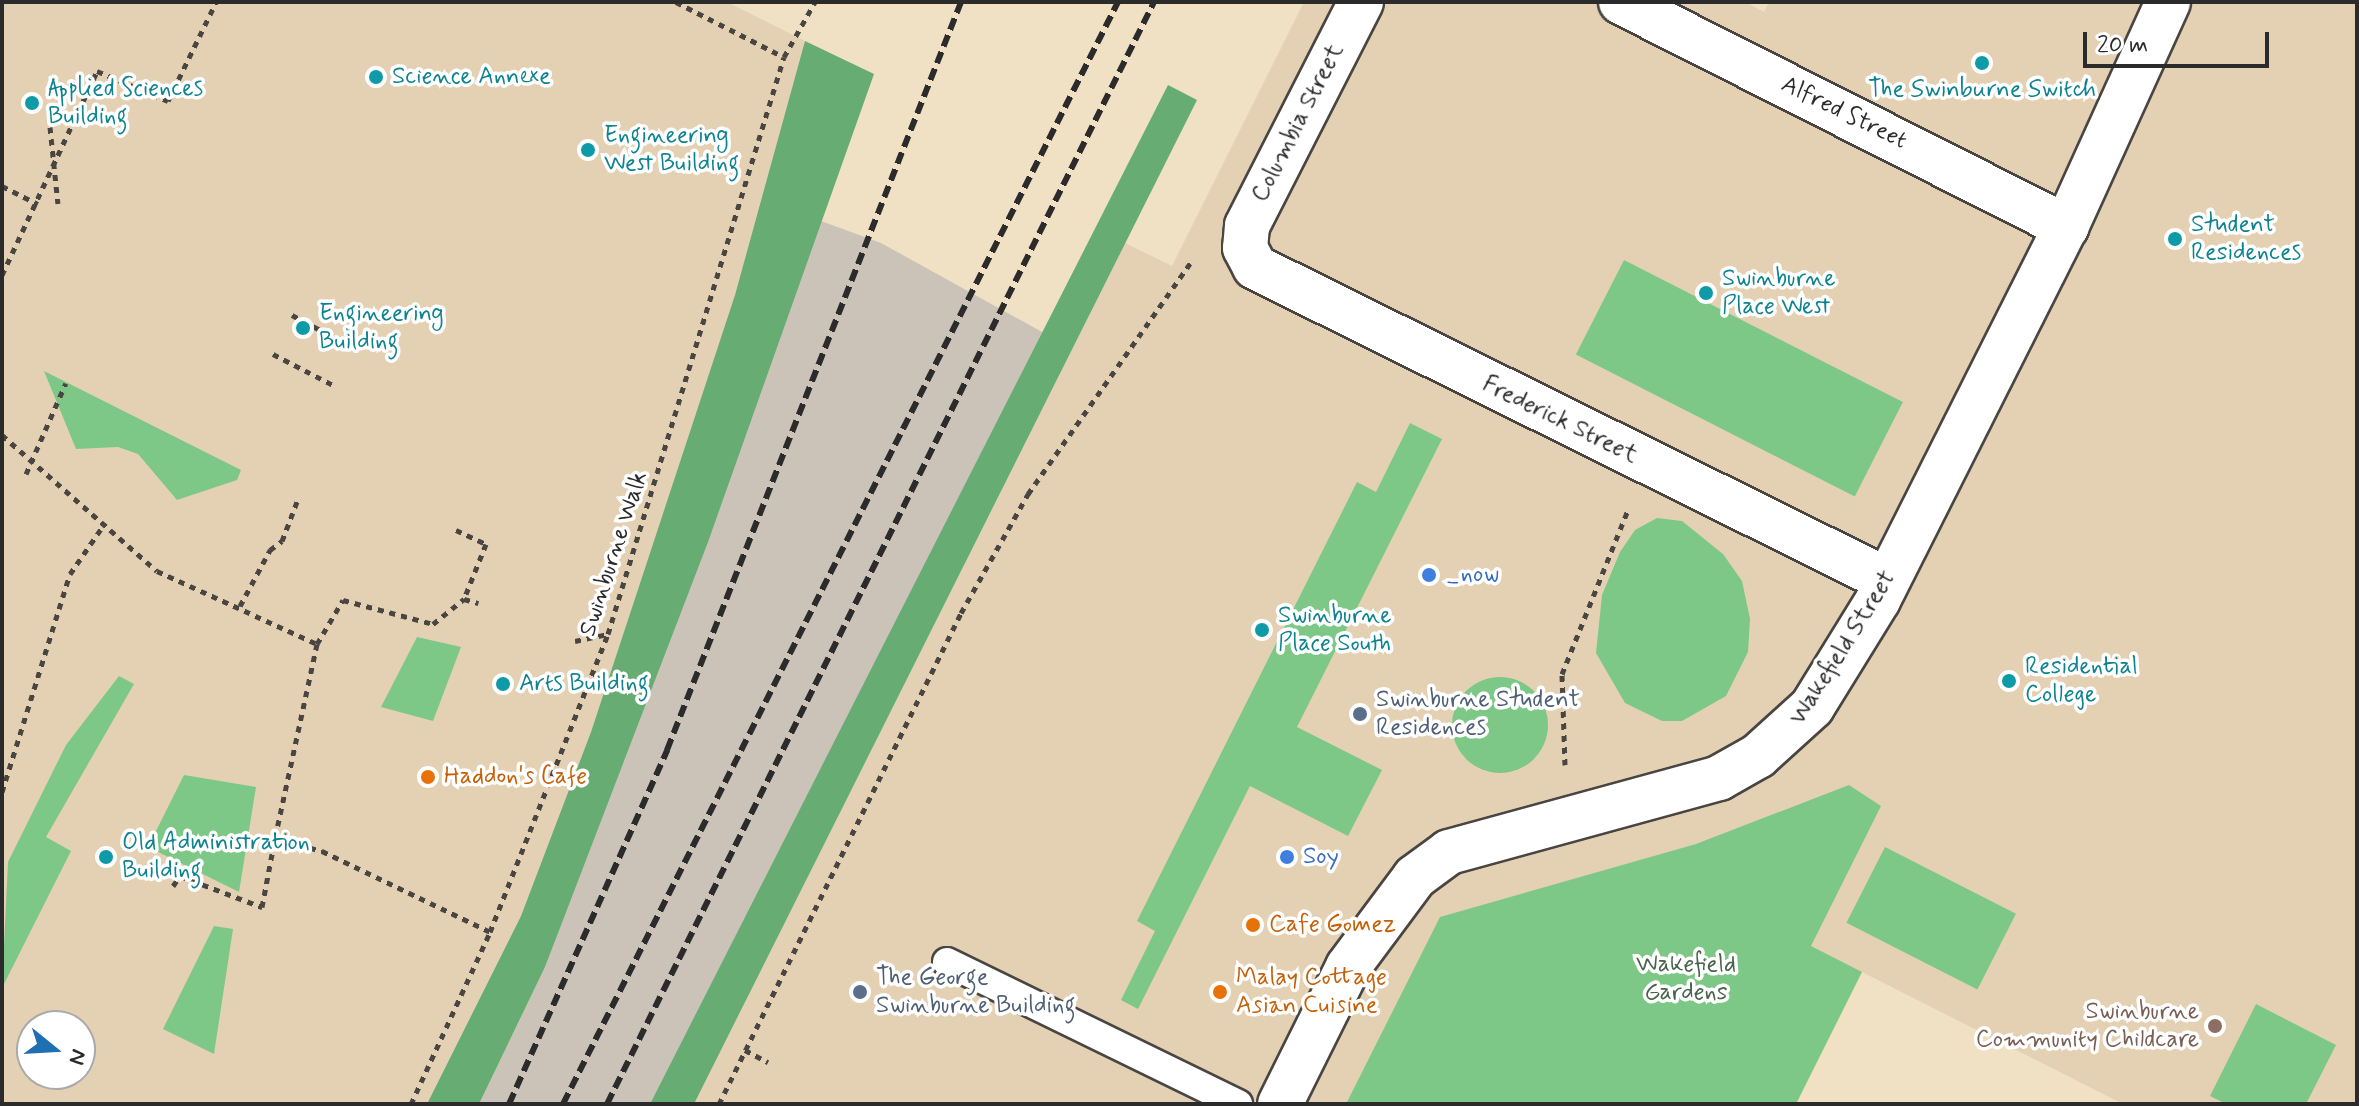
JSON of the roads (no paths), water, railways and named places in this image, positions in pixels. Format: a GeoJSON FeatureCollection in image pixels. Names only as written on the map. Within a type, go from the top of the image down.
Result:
{"type":"FeatureCollection","features":[{"type":"Feature","properties":{"kind":"street","name":"Columbia Street"},"geometry":{"type":"LineString","coordinates":[[1245,248],[1255,206],[1361,2]]}},
{"type":"Feature","properties":{"kind":"street","name":"Alfred Street"},"geometry":{"type":"LineString","coordinates":[[1621,2],[2066,227]]}},
{"type":"Feature","properties":{"kind":"street","name":"Wakefield Street"},"geometry":{"type":"LineString","coordinates":[[1280,1104],[1348,967],[1415,877],[1449,852],[1719,778],[1782,740],[1882,590],[2066,227],[2168,2]]}},
{"type":"Feature","properties":{"kind":"street","name":"Frederick Street"},"geometry":{"type":"LineString","coordinates":[[1245,248],[1275,282],[1647,462],[1882,590]]}},
{"type":"Feature","properties":{"kind":"lane"},"geometry":{"type":"LineString","coordinates":[[947,962],[1238,1104]]}},
{"type":"Feature","properties":{"kind":"railway"},"geometry":{"type":"LineString","coordinates":[[509,1104],[667,750],[961,2]]}},
{"type":"Feature","properties":{"kind":"railway"},"geometry":{"type":"LineString","coordinates":[[563,1104],[1118,2]]}},
{"type":"Feature","properties":{"kind":"railway"},"geometry":{"type":"LineString","coordinates":[[607,1104],[1154,2]]}},
{"type":"Feature","properties":{"kind":"place","name":"The Swinburne Switch"},"geometry":{"type":"Point","coordinates":[1982,63]}},
{"type":"Feature","properties":{"kind":"place","name":"Science Annexe"},"geometry":{"type":"Point","coordinates":[376,77]}},
{"type":"Feature","properties":{"kind":"place","name":"Applied Sciences Building"},"geometry":{"type":"Point","coordinates":[32,103]}},
{"type":"Feature","properties":{"kind":"place","name":"Engineering West Building"},"geometry":{"type":"Point","coordinates":[588,150]}},
{"type":"Feature","properties":{"kind":"place","name":"Student Residences"},"geometry":{"type":"Point","coordinates":[2175,239]}},
{"type":"Feature","properties":{"kind":"place","name":"Swinburne Place West"},"geometry":{"type":"Point","coordinates":[1706,293]}},
{"type":"Feature","properties":{"kind":"place","name":"Engineering Building"},"geometry":{"type":"Point","coordinates":[303,328]}},
{"type":"Feature","properties":{"kind":"place","name":"_now"},"geometry":{"type":"Point","coordinates":[1429,575]}},
{"type":"Feature","properties":{"kind":"place","name":"Swinburne Place South"},"geometry":{"type":"Point","coordinates":[1262,630]}},
{"type":"Feature","properties":{"kind":"place","name":"Residential College"},"geometry":{"type":"Point","coordinates":[2009,681]}},
{"type":"Feature","properties":{"kind":"place","name":"Arts Building"},"geometry":{"type":"Point","coordinates":[503,684]}},
{"type":"Feature","properties":{"kind":"place","name":"Swinburne Student Residences"},"geometry":{"type":"Point","coordinates":[1360,714]}},
{"type":"Feature","properties":{"kind":"place","name":"Haddon's Cafe"},"geometry":{"type":"Point","coordinates":[428,777]}},
{"type":"Feature","properties":{"kind":"place","name":"Old Administration Building"},"geometry":{"type":"Point","coordinates":[106,857]}},
{"type":"Feature","properties":{"kind":"place","name":"Soy"},"geometry":{"type":"Point","coordinates":[1287,857]}},
{"type":"Feature","properties":{"kind":"place","name":"Cafe Gomez"},"geometry":{"type":"Point","coordinates":[1253,925]}},
{"type":"Feature","properties":{"kind":"place","name":"The George Swinburne Building"},"geometry":{"type":"Point","coordinates":[860,992]}},
{"type":"Feature","properties":{"kind":"place","name":"Malay Cottage Asian Cuisine"},"geometry":{"type":"Point","coordinates":[1220,992]}},
{"type":"Feature","properties":{"kind":"place","name":"Swinburne Community Childcare"},"geometry":{"type":"Point","coordinates":[2215,1026]}},
{"type":"Feature","properties":{"kind":"park label","name":"Wakefield Gardens"},"geometry":{"type":"Point","coordinates":[1686,979]}}]}
